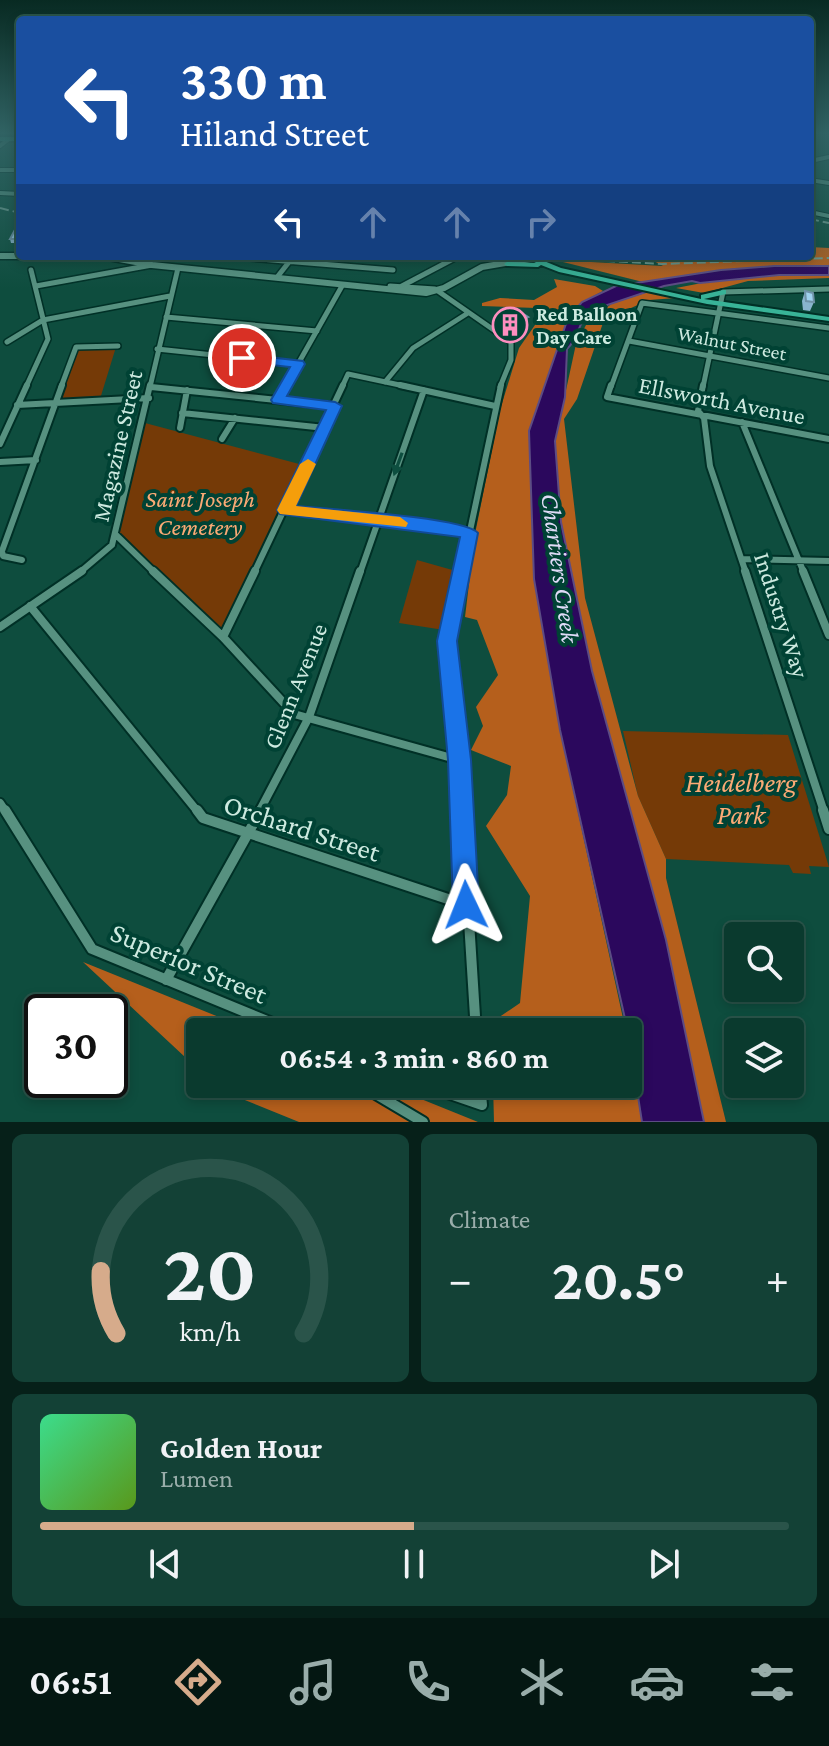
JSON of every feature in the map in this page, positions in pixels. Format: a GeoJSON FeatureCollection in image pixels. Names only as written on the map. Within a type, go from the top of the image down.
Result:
{"type":"FeatureCollection","features":[{"type":"Feature","properties":{"kind":"main road"},"geometry":{"type":"LineString","coordinates":[[509,263],[513,260]]}},
{"type":"Feature","properties":{"kind":"main road"},"geometry":{"type":"LineString","coordinates":[[537,260],[551,267]]}},
{"type":"Feature","properties":{"kind":"main road"},"geometry":{"type":"LineString","coordinates":[[541,260],[687,298],[829,319]]}},
{"type":"Feature","properties":{"kind":"main road"},"geometry":{"type":"LineString","coordinates":[[509,263],[551,267],[722,302]]}},
{"type":"Feature","properties":{"kind":"street"},"geometry":{"type":"LineString","coordinates":[[120,260],[400,292],[437,291],[482,267],[520,260]]}},
{"type":"Feature","properties":{"kind":"street"},"geometry":{"type":"LineString","coordinates":[[133,263],[136,260]]}},
{"type":"Feature","properties":{"kind":"street"},"geometry":{"type":"LineString","coordinates":[[268,260],[393,270]]}},
{"type":"Feature","properties":{"kind":"street"},"geometry":{"type":"LineString","coordinates":[[400,287],[451,260]]}},
{"type":"Feature","properties":{"kind":"street"},"geometry":{"type":"LineString","coordinates":[[278,276],[289,262]]}},
{"type":"Feature","properties":{"kind":"street"},"geometry":{"type":"LineString","coordinates":[[36,286],[152,265]]}},
{"type":"Feature","properties":{"kind":"street","name":"Magazine Street"},"geometry":{"type":"LineString","coordinates":[[0,627],[98,559],[112,545],[178,268]]}},
{"type":"Feature","properties":{"kind":"street"},"geometry":{"type":"LineString","coordinates":[[0,444],[48,339],[31,270]]}},
{"type":"Feature","properties":{"kind":"street"},"geometry":{"type":"LineString","coordinates":[[312,283],[437,291],[513,347],[494,399],[447,641],[459,760],[475,1018]]}},
{"type":"Feature","properties":{"kind":"street"},"geometry":{"type":"LineString","coordinates":[[278,400],[342,286]]}},
{"type":"Feature","properties":{"kind":"street"},"geometry":{"type":"LineString","coordinates":[[629,341],[642,303],[680,308],[829,289]]}},
{"type":"Feature","properties":{"kind":"street"},"geometry":{"type":"LineString","coordinates":[[7,342],[43,320],[170,296]]}},
{"type":"Feature","properties":{"kind":"street"},"geometry":{"type":"LineString","coordinates":[[722,302],[829,328]]}},
{"type":"Feature","properties":{"kind":"street"},"geometry":{"type":"LineString","coordinates":[[700,414],[698,410],[722,302]]}},
{"type":"Feature","properties":{"kind":"street"},"geometry":{"type":"LineString","coordinates":[[385,382],[413,348],[468,313]]}},
{"type":"Feature","properties":{"kind":"street"},"geometry":{"type":"LineString","coordinates":[[166,317],[317,331]]}},
{"type":"Feature","properties":{"kind":"street","name":"Walnut Street"},"geometry":{"type":"LineString","coordinates":[[629,341],[829,378]]}},
{"type":"Feature","properties":{"kind":"street","name":"Ellsworth Avenue"},"geometry":{"type":"LineString","coordinates":[[629,341],[607,397],[829,439]]}},
{"type":"Feature","properties":{"kind":"street"},"geometry":{"type":"LineString","coordinates":[[22,560],[3,556],[2,551],[76,347],[118,346]]}},
{"type":"Feature","properties":{"kind":"street"},"geometry":{"type":"LineString","coordinates":[[157,349],[298,364]]}},
{"type":"Feature","properties":{"kind":"street"},"geometry":{"type":"LineString","coordinates":[[223,637],[325,428],[348,374],[495,406]]}},
{"type":"Feature","properties":{"kind":"street"},"geometry":{"type":"LineString","coordinates":[[151,387],[335,406]]}},
{"type":"Feature","properties":{"kind":"street"},"geometry":{"type":"LineString","coordinates":[[180,428],[187,390]]}},
{"type":"Feature","properties":{"kind":"street","name":"Glenn Avenue"},"geometry":{"type":"LineString","coordinates":[[166,980],[309,717],[424,390]]}},
{"type":"Feature","properties":{"kind":"street"},"geometry":{"type":"LineString","coordinates":[[17,405],[149,398]]}},
{"type":"Feature","properties":{"kind":"street"},"geometry":{"type":"LineString","coordinates":[[182,413],[325,428]]}},
{"type":"Feature","properties":{"kind":"street","name":"Industry Way"},"geometry":{"type":"LineString","coordinates":[[700,414],[704,418],[710,466],[829,829]]}},
{"type":"Feature","properties":{"kind":"street"},"geometry":{"type":"LineString","coordinates":[[222,439],[235,418]]}},
{"type":"Feature","properties":{"kind":"street"},"geometry":{"type":"LineString","coordinates":[[742,422],[829,635]]}},
{"type":"Feature","properties":{"kind":"street"},"geometry":{"type":"LineString","coordinates":[[0,462],[36,460]]}},
{"type":"Feature","properties":{"kind":"street"},"geometry":{"type":"LineString","coordinates":[[286,510],[469,533]]}},
{"type":"Feature","properties":{"kind":"street"},"geometry":{"type":"LineString","coordinates":[[115,534],[223,637],[294,714],[459,760]]}},
{"type":"Feature","properties":{"kind":"street"},"geometry":{"type":"LineString","coordinates":[[743,559],[829,561]]}},
{"type":"Feature","properties":{"kind":"street","name":"Orchard Street"},"geometry":{"type":"LineString","coordinates":[[30,606],[203,818],[466,905]]}},
{"type":"Feature","properties":{"kind":"street","name":"Superior Street"},"geometry":{"type":"LineString","coordinates":[[0,803],[92,949],[260,1018]]}},
{"type":"Feature","properties":{"kind":"street"},"geometry":{"type":"LineString","coordinates":[[383,1098],[423,1122]]}},
{"type":"Feature","properties":{"kind":"street"},"geometry":{"type":"LineString","coordinates":[[462,1098],[482,1105],[481,1098]]}},
{"type":"Feature","properties":{"kind":"green space"},"geometry":{"type":"Polygon","coordinates":[[[116,347],[100,399],[59,402],[79,348],[116,347]]]}},
{"type":"Feature","properties":{"kind":"green space","name":"Saint Joseph Cemetery"},"geometry":{"type":"Polygon","coordinates":[[[145,423],[303,465],[222,632],[119,533],[145,423]]]}},
{"type":"Feature","properties":{"kind":"green space"},"geometry":{"type":"Polygon","coordinates":[[[417,560],[456,571],[444,630],[399,623],[417,560]]]}},
{"type":"Feature","properties":{"kind":"green space","name":"Heidelberg Park"},"geometry":{"type":"Polygon","coordinates":[[[623,731],[788,735],[829,867],[809,866],[811,874],[793,873],[789,865],[666,859],[638,796],[623,731]]]}},
{"type":"Feature","properties":{"kind":"shaded area"},"geometry":{"type":"Polygon","coordinates":[[[814,247],[829,248],[829,266],[790,265],[643,282],[555,260],[663,266],[652,260],[814,260],[814,247]]]}},
{"type":"Feature","properties":{"kind":"shaded area"},"geometry":{"type":"Polygon","coordinates":[[[781,273],[829,274],[829,278],[748,281],[704,293],[676,288],[733,277],[781,273]]]}},
{"type":"Feature","properties":{"kind":"shaded area"},"geometry":{"type":"Polygon","coordinates":[[[554,279],[595,286],[603,291],[582,302],[529,431],[534,579],[560,730],[623,1018],[498,1018],[520,1003],[530,896],[486,826],[507,795],[511,766],[471,750],[483,726],[476,707],[498,675],[477,620],[465,617],[475,534],[500,410],[519,348],[544,312],[536,308],[482,306],[482,303],[500,298],[534,300],[557,287],[554,279]]]}},
{"type":"Feature","properties":{"kind":"shaded area"},"geometry":{"type":"Polygon","coordinates":[[[648,292],[676,298],[649,300],[604,320],[577,399],[564,419],[585,598],[638,796],[666,859],[666,878],[726,1122],[704,1122],[666,940],[592,671],[561,522],[555,441],[576,344],[586,325],[611,304],[648,292]]]}},
{"type":"Feature","properties":{"kind":"shaded area"},"geometry":{"type":"Polygon","coordinates":[[[83,962],[221,1018],[186,1018],[186,1058],[128,1004],[128,994],[117,994],[83,962]]]}},
{"type":"Feature","properties":{"kind":"shaded area"},"geometry":{"type":"Polygon","coordinates":[[[240,1098],[419,1098],[478,1122],[299,1122],[240,1098]]]}},
{"type":"Feature","properties":{"kind":"shaded area"},"geometry":{"type":"Polygon","coordinates":[[[493,1098],[638,1098],[642,1122],[494,1122],[493,1098]]]}},
{"type":"Feature","properties":{"kind":"water","name":"Chartiers Creek"},"geometry":{"type":"Polygon","coordinates":[[[829,266],[829,275],[692,281],[664,286],[589,311],[567,349],[565,397],[555,441],[561,522],[592,671],[666,940],[704,1122],[642,1122],[638,1098],[642,1098],[642,1018],[625,1018],[560,730],[534,579],[529,431],[568,318],[582,302],[616,286],[721,270],[829,266]]]}},
{"type":"Feature","properties":{"kind":"building"},"geometry":{"type":"Polygon","coordinates":[[[805,291],[813,293],[814,302],[806,301],[805,291]]]}},
{"type":"Feature","properties":{"kind":"building"},"geometry":{"type":"Polygon","coordinates":[[[519,311],[528,317],[506,324],[497,318],[519,311]]]}},
{"type":"Feature","properties":{"kind":"railway"},"geometry":{"type":"LineString","coordinates":[[0,208],[16,212]]}},
{"type":"Feature","properties":{"kind":"railway"},"geometry":{"type":"LineString","coordinates":[[814,220],[829,223]]}},
{"type":"Feature","properties":{"kind":"railway"},"geometry":{"type":"LineString","coordinates":[[814,259],[829,258]]}},
{"type":"Feature","properties":{"kind":"railway"},"geometry":{"type":"LineString","coordinates":[[590,260],[662,264],[773,260]]}},
{"type":"Feature","properties":{"kind":"slow traffic"},"geometry":{"type":"LineString","coordinates":[[308,464],[286,510],[400,523]]}},
{"type":"Feature","properties":{"kind":"place","name":"Red Balloon Day Care"},"geometry":{"type":"Point","coordinates":[510,325]}},
{"type":"Feature","properties":{"kind":"route"},"geometry":{"type":"LineString","coordinates":[[242,358],[298,364],[278,400],[335,406],[286,510],[469,533],[447,641],[459,760],[466,905]]}}]}
